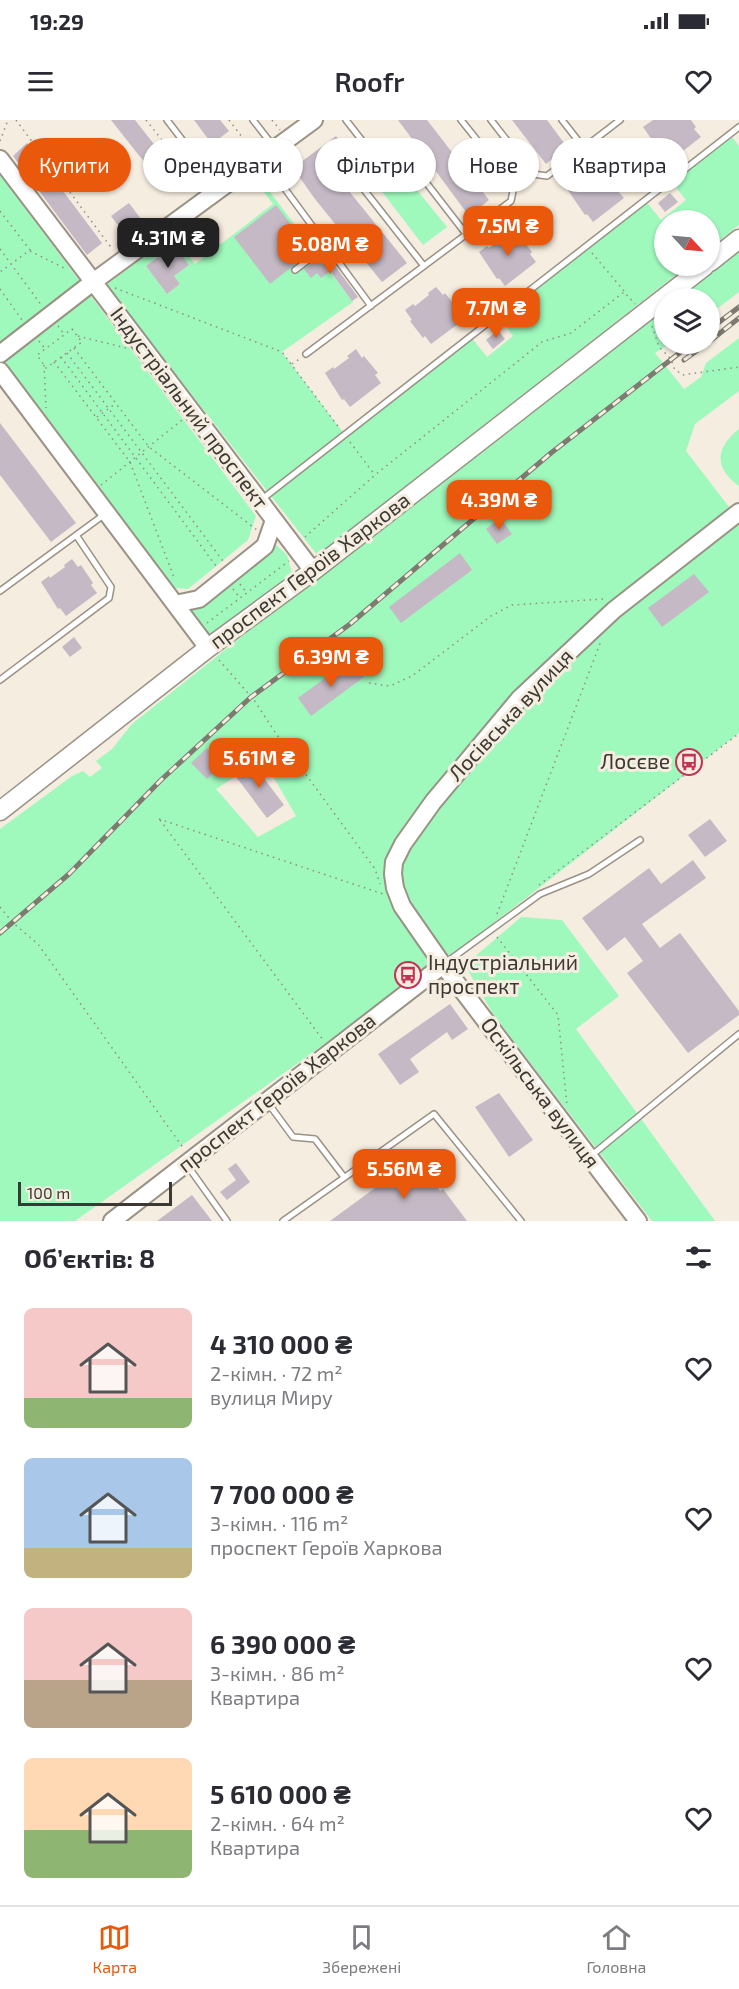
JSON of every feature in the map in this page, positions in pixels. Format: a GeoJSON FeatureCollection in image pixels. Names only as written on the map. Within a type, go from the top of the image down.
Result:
{"type":"FeatureCollection","features":[{"type":"Feature","properties":{"kind":"main road"},"geometry":{"type":"LineString","coordinates":[[720,254],[739,240]]}},
{"type":"Feature","properties":{"kind":"main road","name":"проспект Героїв Харкова"},"geometry":{"type":"LineString","coordinates":[[0,811],[692,276]]}},
{"type":"Feature","properties":{"kind":"street"},"geometry":{"type":"LineString","coordinates":[[285,138],[314,120]]}},
{"type":"Feature","properties":{"kind":"street","name":"Індустріальний проспект"},"geometry":{"type":"LineString","coordinates":[[0,159],[100,283],[274,520],[302,546],[313,571]]}},
{"type":"Feature","properties":{"kind":"street"},"geometry":{"type":"LineString","coordinates":[[0,354],[100,283],[216,192]]}},
{"type":"Feature","properties":{"kind":"street"},"geometry":{"type":"LineString","coordinates":[[0,371],[208,648]]}},
{"type":"Feature","properties":{"kind":"street","name":"Лосівська вулиця"},"geometry":{"type":"LineString","coordinates":[[443,965],[402,906],[395,888],[394,862],[403,844],[433,802],[520,698],[614,610],[739,512]]}},
{"type":"Feature","properties":{"kind":"street"},"geometry":{"type":"LineString","coordinates":[[175,604],[199,599],[265,546],[274,520]]}},
{"type":"Feature","properties":{"kind":"street","name":"проспект Героїв Харкова"},"geometry":{"type":"LineString","coordinates":[[111,1221],[443,965]]}},
{"type":"Feature","properties":{"kind":"street","name":"Оскільська вулиця"},"geometry":{"type":"LineString","coordinates":[[443,965],[638,1221]]}},
{"type":"Feature","properties":{"kind":"lane"},"geometry":{"type":"LineString","coordinates":[[168,120],[182,138]]}},
{"type":"Feature","properties":{"kind":"lane"},"geometry":{"type":"LineString","coordinates":[[253,120],[259,138]]}},
{"type":"Feature","properties":{"kind":"lane"},"geometry":{"type":"LineString","coordinates":[[346,120],[360,138]]}},
{"type":"Feature","properties":{"kind":"lane"},"geometry":{"type":"LineString","coordinates":[[306,354],[511,201],[514,186],[461,120]]}},
{"type":"Feature","properties":{"kind":"lane"},"geometry":{"type":"LineString","coordinates":[[490,120],[533,174],[547,176],[551,173]]}},
{"type":"Feature","properties":{"kind":"lane"},"geometry":{"type":"LineString","coordinates":[[562,120],[576,138]]}},
{"type":"Feature","properties":{"kind":"lane"},"geometry":{"type":"LineString","coordinates":[[597,138],[620,120]]}},
{"type":"Feature","properties":{"kind":"lane"},"geometry":{"type":"LineString","coordinates":[[260,501],[739,127]]}},
{"type":"Feature","properties":{"kind":"lane"},"geometry":{"type":"LineString","coordinates":[[290,192],[371,306]]}},
{"type":"Feature","properties":{"kind":"lane"},"geometry":{"type":"LineString","coordinates":[[366,192],[424,266]]}},
{"type":"Feature","properties":{"kind":"lane"},"geometry":{"type":"LineString","coordinates":[[433,192],[466,234]]}},
{"type":"Feature","properties":{"kind":"lane"},"geometry":{"type":"LineString","coordinates":[[295,270],[327,246]]}},
{"type":"Feature","properties":{"kind":"lane"},"geometry":{"type":"LineString","coordinates":[[0,591],[106,513]]}},
{"type":"Feature","properties":{"kind":"lane"},"geometry":{"type":"LineString","coordinates":[[0,680],[109,598],[111,587],[76,534]]}},
{"type":"Feature","properties":{"kind":"lane"},"geometry":{"type":"LineString","coordinates":[[443,965],[533,898],[589,874],[640,840]]}},
{"type":"Feature","properties":{"kind":"lane"},"geometry":{"type":"LineString","coordinates":[[588,1157],[739,1034]]}},
{"type":"Feature","properties":{"kind":"lane"},"geometry":{"type":"LineString","coordinates":[[267,1101],[293,1137],[315,1139],[344,1177]]}},
{"type":"Feature","properties":{"kind":"lane"},"geometry":{"type":"LineString","coordinates":[[283,1221],[434,1114],[521,1221]]}},
{"type":"Feature","properties":{"kind":"lane"},"geometry":{"type":"LineString","coordinates":[[189,1161],[227,1221]]}},
{"type":"Feature","properties":{"kind":"path"},"geometry":{"type":"LineString","coordinates":[[0,141],[9,120]]}},
{"type":"Feature","properties":{"kind":"path"},"geometry":{"type":"LineString","coordinates":[[16,120],[115,253]]}},
{"type":"Feature","properties":{"kind":"path"},"geometry":{"type":"LineString","coordinates":[[146,120],[160,138]]}},
{"type":"Feature","properties":{"kind":"path"},"geometry":{"type":"LineString","coordinates":[[229,120],[248,138]]}},
{"type":"Feature","properties":{"kind":"path"},"geometry":{"type":"LineString","coordinates":[[272,120],[280,130]]}},
{"type":"Feature","properties":{"kind":"path"},"geometry":{"type":"LineString","coordinates":[[0,211],[30,250],[71,272]]}},
{"type":"Feature","properties":{"kind":"path"},"geometry":{"type":"LineString","coordinates":[[587,246],[638,308]]}},
{"type":"Feature","properties":{"kind":"path"},"geometry":{"type":"LineString","coordinates":[[0,249],[42,306],[36,311]]}},
{"type":"Feature","properties":{"kind":"path"},"geometry":{"type":"LineString","coordinates":[[0,272],[30,250]]}},
{"type":"Feature","properties":{"kind":"path"},"geometry":{"type":"LineString","coordinates":[[100,283],[282,352],[375,475]]}},
{"type":"Feature","properties":{"kind":"path"},"geometry":{"type":"LineString","coordinates":[[0,290],[23,321]]}},
{"type":"Feature","properties":{"kind":"path"},"geometry":{"type":"LineString","coordinates":[[196,632],[302,546],[375,475],[542,342],[571,333],[624,292]]}},
{"type":"Feature","properties":{"kind":"path"},"geometry":{"type":"LineString","coordinates":[[647,320],[652,326],[659,347],[671,359],[678,373],[682,375],[739,367]]}},
{"type":"Feature","properties":{"kind":"path"},"geometry":{"type":"LineString","coordinates":[[55,323],[65,335]]}},
{"type":"Feature","properties":{"kind":"path"},"geometry":{"type":"LineString","coordinates":[[72,329],[77,336],[82,342],[46,368],[37,355],[72,329]]}},
{"type":"Feature","properties":{"kind":"path"},"geometry":{"type":"LineString","coordinates":[[77,336],[125,348]]}},
{"type":"Feature","properties":{"kind":"path"},"geometry":{"type":"LineString","coordinates":[[36,338],[45,349]]}},
{"type":"Feature","properties":{"kind":"path"},"geometry":{"type":"LineString","coordinates":[[74,348],[149,447],[267,538]]}},
{"type":"Feature","properties":{"kind":"path"},"geometry":{"type":"LineString","coordinates":[[67,353],[228,576]]}},
{"type":"Feature","properties":{"kind":"path"},"geometry":{"type":"LineString","coordinates":[[292,365],[306,354]]}},
{"type":"Feature","properties":{"kind":"path"},"geometry":{"type":"LineString","coordinates":[[61,357],[228,576]]}},
{"type":"Feature","properties":{"kind":"path"},"geometry":{"type":"LineString","coordinates":[[54,362],[130,462],[175,581]]}},
{"type":"Feature","properties":{"kind":"path"},"geometry":{"type":"LineString","coordinates":[[44,364],[46,412]]}},
{"type":"Feature","properties":{"kind":"path"},"geometry":{"type":"LineString","coordinates":[[97,418],[116,403]]}},
{"type":"Feature","properties":{"kind":"path"},"geometry":{"type":"LineString","coordinates":[[91,493],[183,419]]}},
{"type":"Feature","properties":{"kind":"path"},"geometry":{"type":"LineString","coordinates":[[369,684],[390,686],[412,676],[491,616],[512,605],[607,599]]}},
{"type":"Feature","properties":{"kind":"path"},"geometry":{"type":"LineString","coordinates":[[568,1110],[558,1015],[491,930],[601,642]]}},
{"type":"Feature","properties":{"kind":"path"},"geometry":{"type":"LineString","coordinates":[[208,648],[254,700],[375,869],[383,894]]}},
{"type":"Feature","properties":{"kind":"path"},"geometry":{"type":"LineString","coordinates":[[533,898],[539,885],[737,735],[739,736]]}},
{"type":"Feature","properties":{"kind":"path"},"geometry":{"type":"LineString","coordinates":[[159,819],[331,1052]]}},
{"type":"Feature","properties":{"kind":"path"},"geometry":{"type":"LineString","coordinates":[[0,907],[13,923],[38,944],[189,1161]]}},
{"type":"Feature","properties":{"kind":"green space"},"geometry":{"type":"Polygon","coordinates":[[[730,134],[739,146],[739,225],[720,240],[720,210],[674,210],[686,200],[680,192],[688,192],[688,167],[730,134]]]}},
{"type":"Feature","properties":{"kind":"green space"},"geometry":{"type":"Polygon","coordinates":[[[0,175],[256,516],[248,540],[188,589],[162,587],[0,379],[0,175]]]}},
{"type":"Feature","properties":{"kind":"green space"},"geometry":{"type":"Polygon","coordinates":[[[264,192],[270,192],[353,302],[282,352],[345,435],[471,337],[487,357],[513,336],[498,315],[645,200],[654,211],[654,276],[674,276],[659,288],[654,288],[654,292],[318,556],[106,285],[172,236],[195,264],[273,204],[264,192]],[[176,247],[166,255],[163,252],[146,266],[167,294],[180,284],[174,276],[189,265],[176,247]]]}},
{"type":"Feature","properties":{"kind":"green space"},"geometry":{"type":"Polygon","coordinates":[[[382,192],[419,192],[447,227],[423,245],[382,192]]]}},
{"type":"Feature","properties":{"kind":"green space"},"geometry":{"type":"Polygon","coordinates":[[[739,250],[739,292],[720,306],[720,288],[690,288],[705,276],[720,276],[720,265],[739,250]]]}},
{"type":"Feature","properties":{"kind":"green space"},"geometry":{"type":"Polygon","coordinates":[[[654,316],[654,354],[684,389],[701,377],[706,363],[739,338],[739,391],[695,424],[686,451],[739,520],[739,733],[473,939],[75,1221],[0,1221],[0,829],[72,776],[83,771],[90,777],[102,768],[96,761],[112,749],[132,724],[654,316]],[[263,759],[216,789],[258,837],[296,816],[263,759]]]}},
{"type":"Feature","properties":{"kind":"green space"},"geometry":{"type":"Polygon","coordinates":[[[739,429],[739,486],[725,472],[721,458],[725,443],[739,429]]]}},
{"type":"Feature","properties":{"kind":"green space"},"geometry":{"type":"Polygon","coordinates":[[[273,542],[287,555],[292,573],[208,639],[188,614],[273,542]]]}},
{"type":"Feature","properties":{"kind":"green space"},"geometry":{"type":"Polygon","coordinates":[[[521,917],[562,920],[619,996],[576,1029],[715,1221],[652,1221],[493,1014],[465,965],[521,917]]]}},
{"type":"Feature","properties":{"kind":"building"},"geometry":{"type":"Polygon","coordinates":[[[111,120],[135,120],[149,138],[143,138],[143,160],[131,145],[131,138],[125,138],[111,120]]]}},
{"type":"Feature","properties":{"kind":"building"},"geometry":{"type":"Polygon","coordinates":[[[194,120],[220,120],[229,131],[220,138],[208,138],[194,120]]]}},
{"type":"Feature","properties":{"kind":"building"},"geometry":{"type":"Polygon","coordinates":[[[398,120],[427,120],[448,147],[448,188],[436,171],[436,138],[411,138],[398,120]]]}},
{"type":"Feature","properties":{"kind":"building"},"geometry":{"type":"Polygon","coordinates":[[[512,120],[547,120],[560,138],[551,138],[551,160],[546,164],[539,155],[539,138],[526,138],[512,120]]]}},
{"type":"Feature","properties":{"kind":"building"},"geometry":{"type":"Polygon","coordinates":[[[653,120],[691,120],[696,127],[694,129],[701,137],[688,147],[688,138],[651,138],[643,127],[653,120]]]}},
{"type":"Feature","properties":{"kind":"building"},"geometry":{"type":"Polygon","coordinates":[[[18,151],[18,163],[13,156],[18,151]]]}},
{"type":"Feature","properties":{"kind":"building"},"geometry":{"type":"Polygon","coordinates":[[[315,152],[315,192],[350,192],[407,263],[382,282],[303,182],[303,161],[315,152]]]}},
{"type":"Feature","properties":{"kind":"building"},"geometry":{"type":"Polygon","coordinates":[[[40,192],[64,192],[102,243],[87,255],[40,192]]]}},
{"type":"Feature","properties":{"kind":"building"},"geometry":{"type":"Polygon","coordinates":[[[451,192],[483,192],[489,200],[469,216],[451,192]]]}},
{"type":"Feature","properties":{"kind":"building"},"geometry":{"type":"Polygon","coordinates":[[[569,192],[619,192],[624,198],[593,222],[587,214],[585,215],[569,192]]]}},
{"type":"Feature","properties":{"kind":"building"},"geometry":{"type":"Polygon","coordinates":[[[670,193],[678,202],[668,210],[663,210],[658,203],[670,193]]]}},
{"type":"Feature","properties":{"kind":"building"},"geometry":{"type":"Polygon","coordinates":[[[129,203],[147,227],[129,240],[111,216],[129,203]]]}},
{"type":"Feature","properties":{"kind":"building"},"geometry":{"type":"Polygon","coordinates":[[[276,205],[312,251],[270,284],[234,237],[276,205]]]}},
{"type":"Feature","properties":{"kind":"building"},"geometry":{"type":"Polygon","coordinates":[[[510,228],[517,237],[519,235],[532,252],[530,254],[536,262],[505,286],[499,278],[497,279],[479,252],[487,246],[489,248],[510,228]]]}},
{"type":"Feature","properties":{"kind":"building"},"geometry":{"type":"Polygon","coordinates":[[[176,247],[189,265],[174,276],[180,284],[167,294],[146,266],[164,252],[166,255],[176,247]]]}},
{"type":"Feature","properties":{"kind":"building"},"geometry":{"type":"Polygon","coordinates":[[[318,259],[322,265],[330,259],[358,297],[352,301],[330,271],[321,278],[317,273],[311,278],[304,269],[318,259]]]}},
{"type":"Feature","properties":{"kind":"building"},"geometry":{"type":"Polygon","coordinates":[[[436,287],[443,295],[445,293],[458,310],[456,312],[462,321],[431,344],[425,336],[423,338],[410,321],[412,320],[405,310],[413,304],[415,306],[436,287]]]}},
{"type":"Feature","properties":{"kind":"building"},"geometry":{"type":"Polygon","coordinates":[[[498,330],[505,339],[493,349],[486,340],[498,330]]]}},
{"type":"Feature","properties":{"kind":"building"},"geometry":{"type":"Polygon","coordinates":[[[356,349],[378,373],[375,375],[381,383],[350,407],[344,399],[342,400],[325,373],[349,358],[347,356],[356,349]]]}},
{"type":"Feature","properties":{"kind":"building"},"geometry":{"type":"Polygon","coordinates":[[[0,423],[76,523],[51,542],[0,475],[0,423]]]}},
{"type":"Feature","properties":{"kind":"building"},"geometry":{"type":"Polygon","coordinates":[[[500,518],[512,534],[497,544],[486,529],[500,518]]]}},
{"type":"Feature","properties":{"kind":"building"},"geometry":{"type":"Polygon","coordinates":[[[460,553],[472,570],[401,623],[389,607],[460,553]]]}},
{"type":"Feature","properties":{"kind":"building"},"geometry":{"type":"Polygon","coordinates":[[[72,559],[78,567],[81,565],[97,593],[66,616],[60,608],[58,609],[41,582],[65,567],[64,565],[72,559]]]}},
{"type":"Feature","properties":{"kind":"building"},"geometry":{"type":"Polygon","coordinates":[[[694,574],[709,592],[662,627],[648,608],[694,574]]]}},
{"type":"Feature","properties":{"kind":"building"},"geometry":{"type":"Polygon","coordinates":[[[74,637],[82,648],[70,657],[62,647],[74,637]]]}},
{"type":"Feature","properties":{"kind":"building"},"geometry":{"type":"Polygon","coordinates":[[[351,659],[364,677],[311,716],[298,698],[351,659]]]}},
{"type":"Feature","properties":{"kind":"building"},"geometry":{"type":"Polygon","coordinates":[[[207,748],[223,764],[207,779],[191,763],[207,748]]]}},
{"type":"Feature","properties":{"kind":"building"},"geometry":{"type":"Polygon","coordinates":[[[251,761],[284,805],[267,818],[234,774],[251,761]]]}},
{"type":"Feature","properties":{"kind":"building"},"geometry":{"type":"Polygon","coordinates":[[[710,819],[727,841],[705,857],[688,835],[710,819]]]}},
{"type":"Feature","properties":{"kind":"building"},"geometry":{"type":"Polygon","coordinates":[[[693,860],[706,878],[642,924],[660,948],[680,933],[739,1011],[739,1015],[688,1053],[627,973],[643,961],[625,937],[607,951],[582,918],[649,868],[661,884],[693,860]]]}},
{"type":"Feature","properties":{"kind":"building"},"geometry":{"type":"Polygon","coordinates":[[[450,1004],[468,1029],[452,1040],[447,1032],[410,1059],[419,1072],[400,1085],[378,1054],[450,1004]]]}},
{"type":"Feature","properties":{"kind":"building"},"geometry":{"type":"Polygon","coordinates":[[[499,1093],[533,1140],[509,1157],[475,1107],[499,1093]]]}},
{"type":"Feature","properties":{"kind":"building"},"geometry":{"type":"Polygon","coordinates":[[[416,1158],[440,1191],[443,1189],[467,1221],[330,1221],[416,1158]]]}},
{"type":"Feature","properties":{"kind":"building"},"geometry":{"type":"Polygon","coordinates":[[[236,1163],[250,1182],[227,1200],[220,1192],[236,1180],[228,1169],[236,1163]]]}},
{"type":"Feature","properties":{"kind":"building"},"geometry":{"type":"Polygon","coordinates":[[[192,1195],[212,1221],[157,1221],[192,1195]]]}},
{"type":"Feature","properties":{"kind":"railway"},"geometry":{"type":"LineString","coordinates":[[720,321],[739,307]]}},
{"type":"Feature","properties":{"kind":"railway"},"geometry":{"type":"LineString","coordinates":[[720,333],[739,318]]}},
{"type":"Feature","properties":{"kind":"railway"},"geometry":{"type":"LineString","coordinates":[[0,933],[69,874],[161,780],[251,697],[350,624],[551,453],[678,354]]}},
{"type":"Feature","properties":{"kind":"railway"},"geometry":{"type":"LineString","coordinates":[[684,360],[692,354]]}},
{"type":"Feature","properties":{"kind":"place","name":"Лосєве"},"geometry":{"type":"Point","coordinates":[689,762]}},
{"type":"Feature","properties":{"kind":"place","name":"Індустріальний проспект"},"geometry":{"type":"Point","coordinates":[408,975]}}]}
